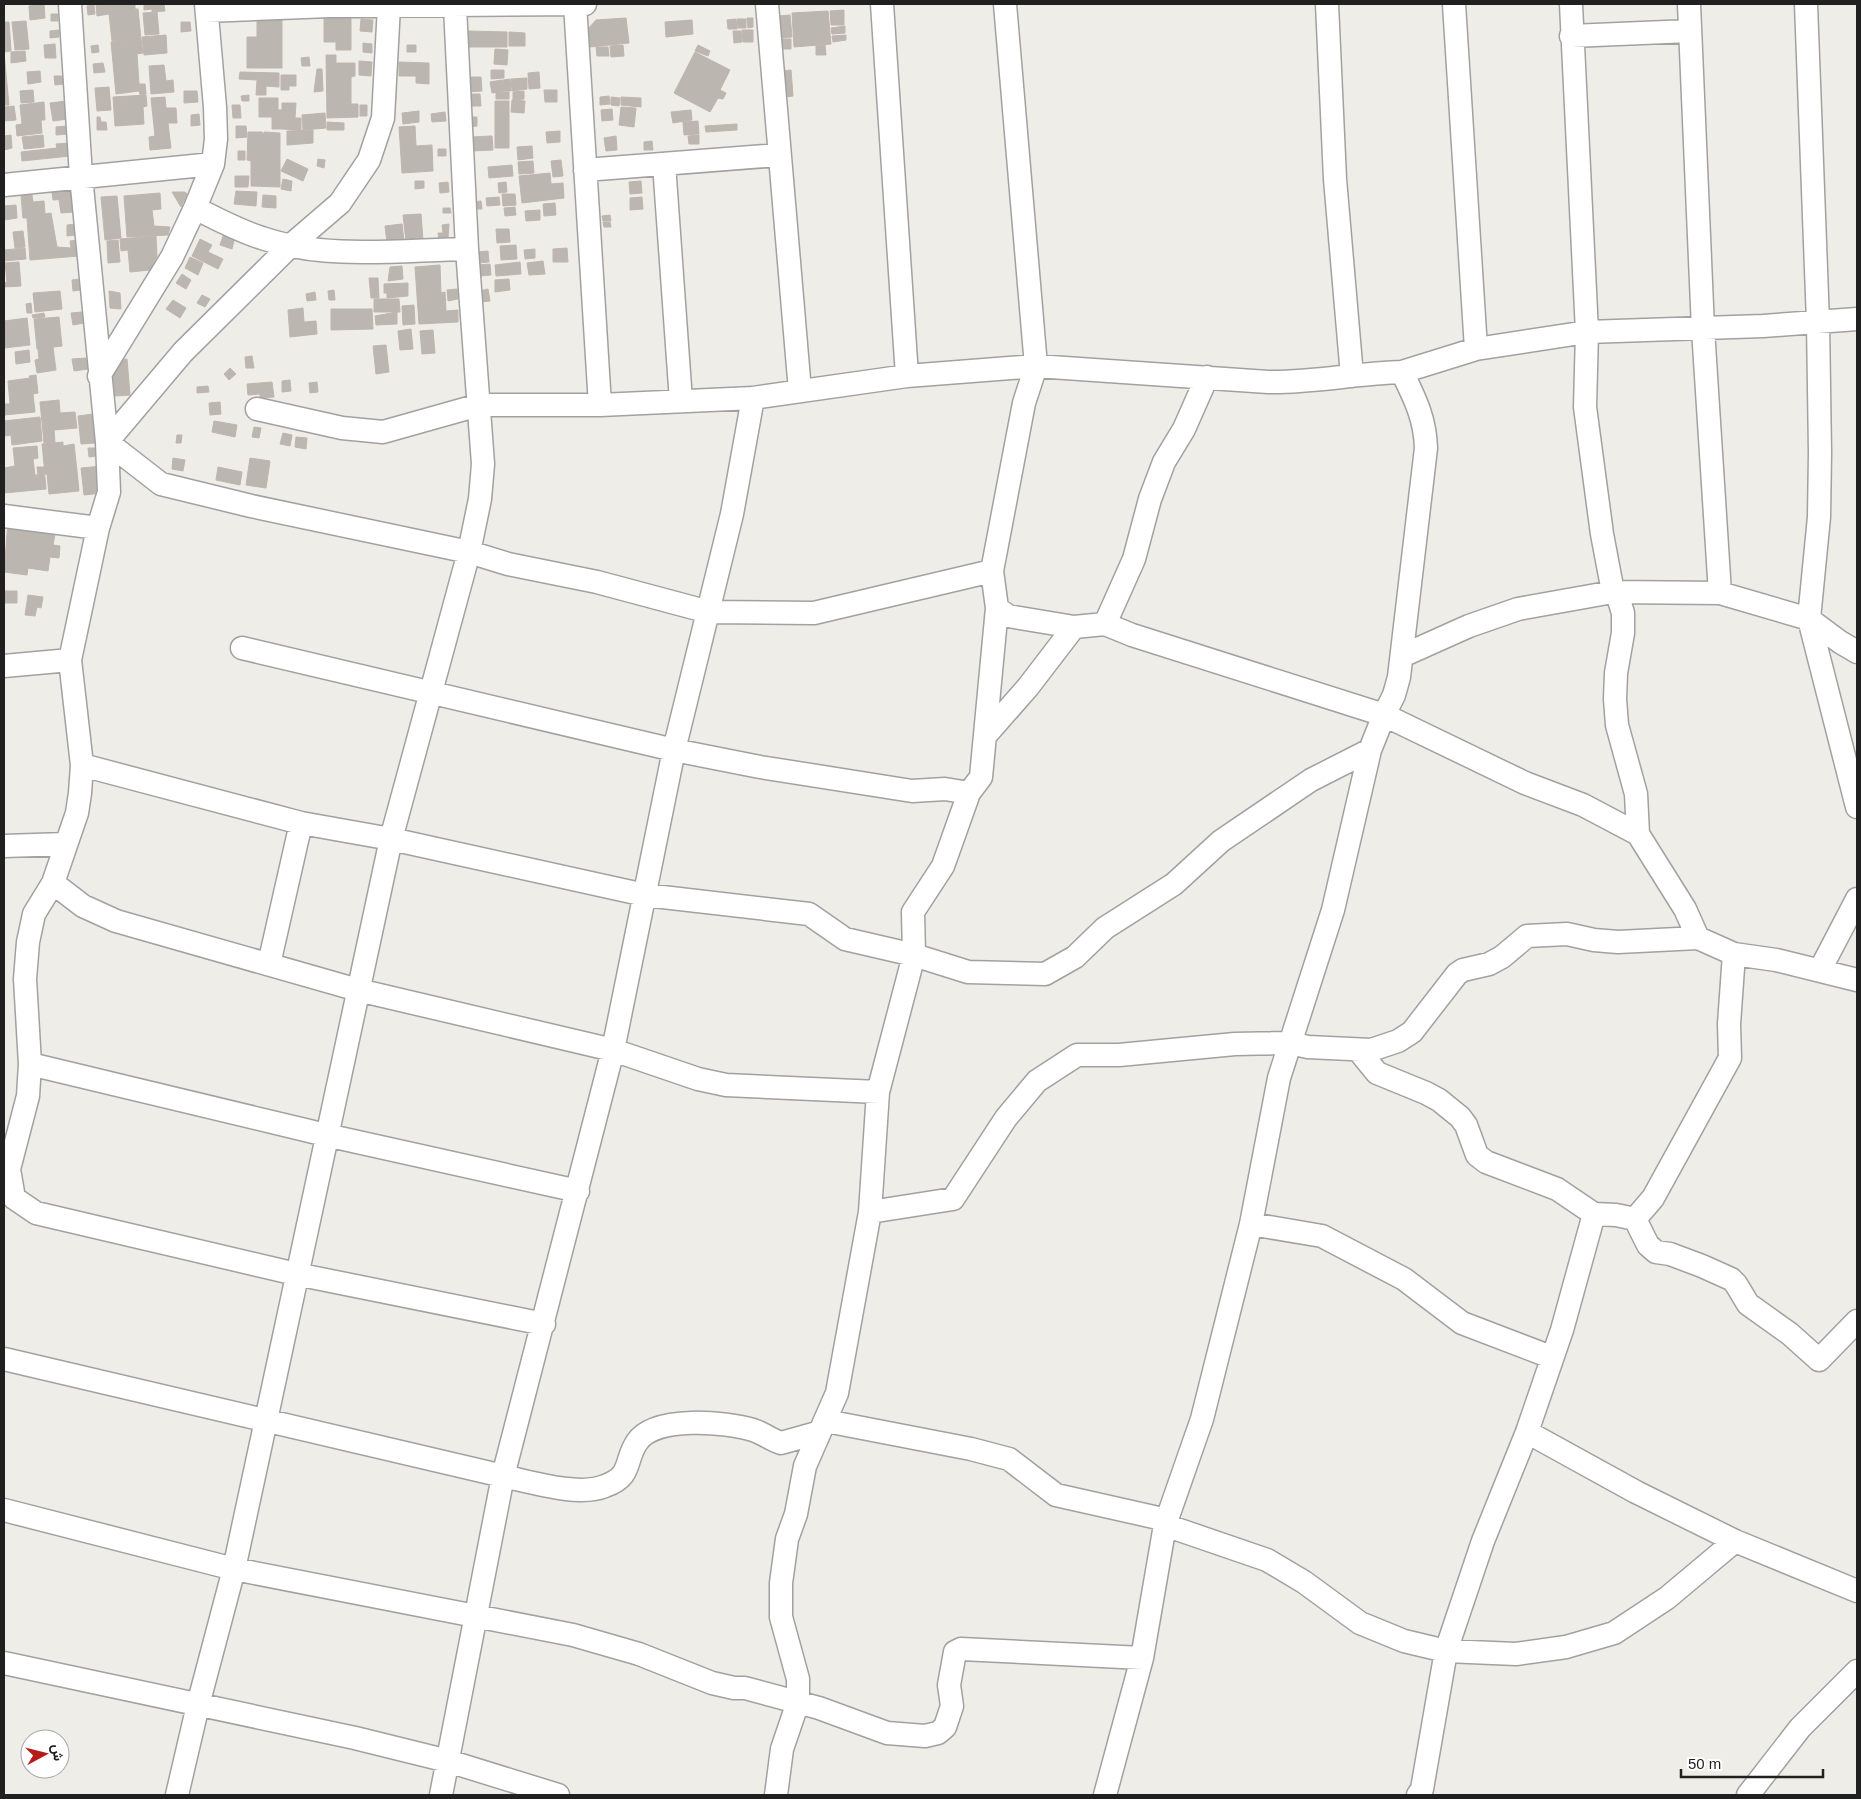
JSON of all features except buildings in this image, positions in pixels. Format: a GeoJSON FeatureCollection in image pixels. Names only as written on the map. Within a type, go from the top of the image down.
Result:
{"type":"FeatureCollection","features":[{"type":"Feature","properties":{"kind":"street"},"geometry":{"type":"LineString","coordinates":[[70,4],[81,176],[107,442],[109,492],[98,528],[70,660],[82,765],[77,813],[53,883],[34,914],[28,942],[25,979],[30,1064],[28,1096],[6,1168],[14,1198],[36,1213],[296,1274],[544,1324]]}},
{"type":"Feature","properties":{"kind":"street"},"geometry":{"type":"LineString","coordinates":[[100,376],[172,257],[196,208],[213,164],[216,139],[215,108],[206,7],[580,4],[585,170],[600,405]]}},
{"type":"Feature","properties":{"kind":"street"},"geometry":{"type":"LineString","coordinates":[[767,4],[778,155],[800,391]]}},
{"type":"Feature","properties":{"kind":"street"},"geometry":{"type":"LineString","coordinates":[[882,4],[907,376]]}},
{"type":"Feature","properties":{"kind":"street"},"geometry":{"type":"LineString","coordinates":[[776,1795],[782,1749],[798,1702],[798,1679],[781,1616],[781,1582],[787,1539],[800,1500],[805,1466],[837,1394],[870,1212],[878,1092],[914,955],[913,912],[943,866],[969,793],[981,777],[997,608],[992,571],[1024,403],[1036,366],[1006,4]]}},
{"type":"Feature","properties":{"kind":"street"},"geometry":{"type":"LineString","coordinates":[[1326,4],[1335,179],[1352,376]]}},
{"type":"Feature","properties":{"kind":"street"},"geometry":{"type":"LineString","coordinates":[[1454,4],[1476,348]]}},
{"type":"Feature","properties":{"kind":"street"},"geometry":{"type":"LineString","coordinates":[[1570,4],[1586,332],[1585,407],[1602,534],[1613,592],[1620,600],[1623,613],[1623,633],[1616,673],[1617,726],[1636,794],[1638,834],[1685,909],[1698,938]]}},
{"type":"Feature","properties":{"kind":"street"},"geometry":{"type":"LineString","coordinates":[[1688,4],[1703,329],[1720,593]]}},
{"type":"Feature","properties":{"kind":"street"},"geometry":{"type":"LineString","coordinates":[[1806,4],[1818,322],[1820,453],[1818,517],[1809,619],[1857,807]]}},
{"type":"Feature","properties":{"kind":"street"},"geometry":{"type":"LineString","coordinates":[[107,442],[183,352],[290,246],[340,203],[369,160],[383,118],[389,6]]}},
{"type":"Feature","properties":{"kind":"street"},"geometry":{"type":"LineString","coordinates":[[177,1795],[198,1705],[234,1569],[391,839],[470,552],[480,499],[483,464],[479,405],[467,249],[444,6]]}},
{"type":"Feature","properties":{"kind":"street"},"geometry":{"type":"LineString","coordinates":[[1571,36],[1690,31]]}},
{"type":"Feature","properties":{"kind":"street"},"geometry":{"type":"LineString","coordinates":[[585,170],[778,155]]}},
{"type":"Feature","properties":{"kind":"street"},"geometry":{"type":"LineString","coordinates":[[4,184],[213,164]]}},
{"type":"Feature","properties":{"kind":"street"},"geometry":{"type":"LineString","coordinates":[[664,164],[681,401]]}},
{"type":"Feature","properties":{"kind":"street"},"geometry":{"type":"LineString","coordinates":[[196,208],[262,238],[290,246],[329,251],[467,249]]}},
{"type":"Feature","properties":{"kind":"street"},"geometry":{"type":"LineString","coordinates":[[257,409],[342,428],[383,432],[479,405],[600,405],[753,398],[907,376],[1036,366],[1294,382],[1402,372],[1476,348],[1586,332],[1703,329],[1857,319]]}},
{"type":"Feature","properties":{"kind":"street"},"geometry":{"type":"LineString","coordinates":[[1105,1795],[1142,1658],[1166,1522],[1202,1419],[1251,1224],[1279,1078],[1333,910],[1370,750],[1394,695],[1402,656],[1426,448],[1426,427],[1420,409],[1402,372]]}},
{"type":"Feature","properties":{"kind":"street"},"geometry":{"type":"LineString","coordinates":[[1105,624],[1134,559],[1150,499],[1164,462],[1184,429],[1208,377]]}},
{"type":"Feature","properties":{"kind":"street"},"geometry":{"type":"LineString","coordinates":[[441,1795],[503,1476],[614,1050],[674,750],[732,514],[753,398]]}},
{"type":"Feature","properties":{"kind":"street"},"geometry":{"type":"LineString","coordinates":[[107,442],[160,484],[251,506],[470,552],[508,564],[589,580],[709,612],[814,613],[992,571]]}},
{"type":"Feature","properties":{"kind":"street"},"geometry":{"type":"LineString","coordinates":[[4,516],[98,528]]}},
{"type":"Feature","properties":{"kind":"street"},"geometry":{"type":"LineString","coordinates":[[1402,656],[1470,626],[1518,609],[1613,592],[1720,593],[1809,619],[1857,652]]}},
{"type":"Feature","properties":{"kind":"street"},"geometry":{"type":"LineString","coordinates":[[997,608],[1008,616],[1074,627],[1105,624],[1132,635],[1384,715],[1525,783],[1583,805],[1638,834]]}},
{"type":"Feature","properties":{"kind":"street"},"geometry":{"type":"LineString","coordinates":[[985,736],[1028,687],[1074,627]]}},
{"type":"Feature","properties":{"kind":"street"},"geometry":{"type":"LineString","coordinates":[[242,648],[674,750],[760,767],[912,791],[945,789],[969,793]]}},
{"type":"Feature","properties":{"kind":"street"},"geometry":{"type":"LineString","coordinates":[[4,666],[70,660]]}},
{"type":"Feature","properties":{"kind":"street"},"geometry":{"type":"LineString","coordinates":[[82,765],[300,823],[391,839],[645,895],[808,914],[845,939],[914,955],[968,972],[1045,974],[1076,957],[1105,928],[1174,884],[1221,841],[1311,780],[1370,750]]}},
{"type":"Feature","properties":{"kind":"street"},"geometry":{"type":"LineString","coordinates":[[268,964],[300,823]]}},
{"type":"Feature","properties":{"kind":"street"},"geometry":{"type":"LineString","coordinates":[[4,846],[66,844]]}},
{"type":"Feature","properties":{"kind":"street"},"geometry":{"type":"LineString","coordinates":[[53,883],[83,906],[116,921],[358,990],[614,1050],[689,1076],[726,1085],[878,1092]]}},
{"type":"Feature","properties":{"kind":"street"},"geometry":{"type":"LineString","coordinates":[[1820,970],[1857,900]]}},
{"type":"Feature","properties":{"kind":"street"},"geometry":{"type":"LineString","coordinates":[[870,1212],[953,1200],[1006,1118],[1037,1080],[1077,1055],[1119,1055],[1188,1047],[1290,1043],[1308,1047],[1359,1051],[1386,1046],[1412,1032],[1457,974],[1463,970],[1489,964],[1502,957],[1527,936],[1567,934],[1594,940],[1618,942],[1698,938],[1734,954],[1750,955],[1857,980]]}},
{"type":"Feature","properties":{"kind":"street"},"geometry":{"type":"LineString","coordinates":[[1635,1219],[1653,1198],[1730,1058],[1728,1024],[1734,954]]}},
{"type":"Feature","properties":{"kind":"street"},"geometry":{"type":"LineString","coordinates":[[1359,1051],[1377,1073],[1432,1096],[1460,1118],[1466,1124],[1477,1155],[1486,1162],[1557,1189],[1594,1214],[1616,1215],[1635,1219]]}},
{"type":"Feature","properties":{"kind":"street"},"geometry":{"type":"LineString","coordinates":[[30,1064],[326,1135],[578,1191]]}},
{"type":"Feature","properties":{"kind":"street"},"geometry":{"type":"LineString","coordinates":[[1418,1795],[1422,1790],[1446,1651],[1483,1541],[1527,1432],[1551,1357],[1562,1330],[1594,1214]]}},
{"type":"Feature","properties":{"kind":"street"},"geometry":{"type":"LineString","coordinates":[[1635,1219],[1648,1245],[1656,1252],[1670,1254],[1731,1279],[1752,1307],[1790,1334],[1819,1360],[1857,1321]]}},
{"type":"Feature","properties":{"kind":"street"},"geometry":{"type":"LineString","coordinates":[[1251,1224],[1322,1236],[1404,1279],[1462,1324],[1551,1357]]}},
{"type":"Feature","properties":{"kind":"street"},"geometry":{"type":"LineString","coordinates":[[4,1359],[503,1476],[577,1489],[604,1487],[618,1480],[628,1467],[636,1443],[645,1433],[666,1426],[720,1424],[755,1431],[781,1443],[822,1427],[971,1449],[1009,1459],[1056,1495],[1166,1522],[1267,1560],[1304,1582],[1360,1623],[1404,1641],[1446,1651],[1516,1654],[1566,1647],[1614,1633],[1666,1598],[1735,1541]]}},
{"type":"Feature","properties":{"kind":"street"},"geometry":{"type":"LineString","coordinates":[[1527,1432],[1636,1492],[1735,1541],[1857,1591]]}},
{"type":"Feature","properties":{"kind":"street"},"geometry":{"type":"LineString","coordinates":[[4,1510],[234,1569],[477,1615],[608,1644],[712,1683],[734,1688],[745,1688],[798,1702],[887,1734],[925,1736],[938,1733],[945,1727],[950,1716],[953,1698],[949,1685],[955,1652],[962,1649],[1142,1658]]}},
{"type":"Feature","properties":{"kind":"street"},"geometry":{"type":"LineString","coordinates":[[4,1663],[284,1722],[448,1761],[558,1795]]}},
{"type":"Feature","properties":{"kind":"street"},"geometry":{"type":"LineString","coordinates":[[1748,1795],[1800,1728],[1857,1671]]}}]}
